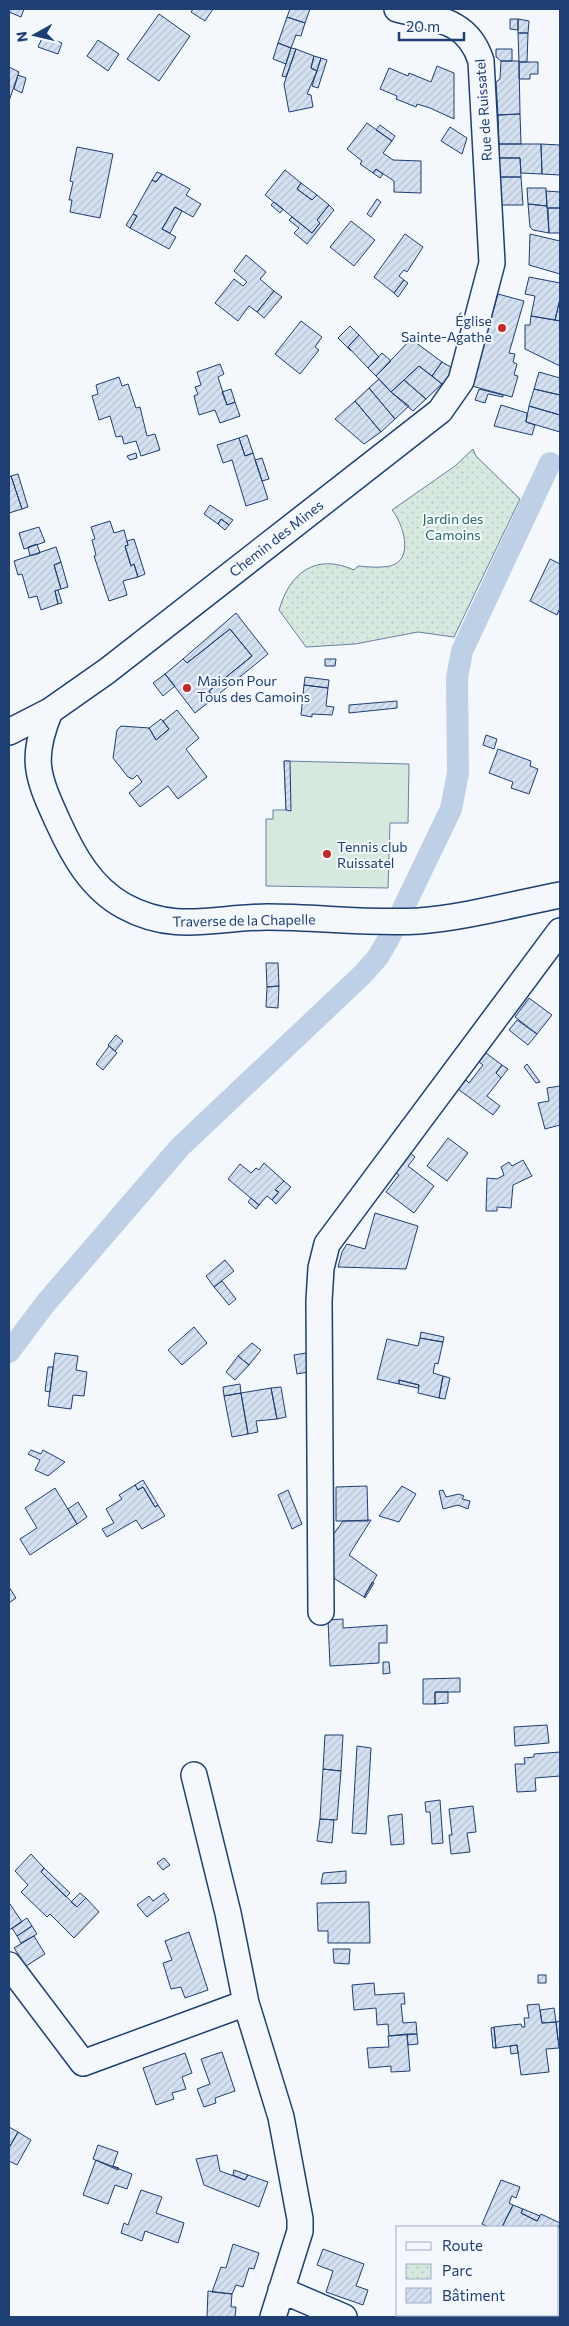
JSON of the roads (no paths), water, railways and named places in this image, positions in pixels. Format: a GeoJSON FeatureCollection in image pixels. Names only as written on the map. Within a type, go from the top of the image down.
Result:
{"type":"FeatureCollection","features":[{"type":"Feature","properties":{"kind":"street","name":"Rue de Ruissatel"},"geometry":{"type":"LineString","coordinates":[[397,9],[460,28],[476,46],[483,78],[492,263],[483,297]]}},
{"type":"Feature","properties":{"kind":"street","name":"Chemin des Mines"},"geometry":{"type":"LineString","coordinates":[[9,732],[50,711],[107,671],[440,411],[461,381],[483,297]]}},
{"type":"Feature","properties":{"kind":"street","name":"Traverse de la Chapelle"},"geometry":{"type":"LineString","coordinates":[[50,711],[40,736],[37,758],[45,794],[82,868],[104,892],[124,906],[150,918],[175,922],[210,923],[266,917],[418,921],[448,918],[560,895]]}},
{"type":"Feature","properties":{"kind":"street"},"geometry":{"type":"LineString","coordinates":[[321,1612],[319,1301],[321,1268],[327,1244],[560,931]]}},
{"type":"Feature","properties":{"kind":"street"},"geometry":{"type":"LineString","coordinates":[[194,1775],[228,1913],[246,2003],[281,2118],[300,2218],[300,2231],[273,2317]]}},
{"type":"Feature","properties":{"kind":"street"},"geometry":{"type":"LineString","coordinates":[[9,1966],[83,2063],[246,2003]]}},
{"type":"Feature","properties":{"kind":"street"},"geometry":{"type":"LineString","coordinates":[[281,2290],[344,2317]]}},
{"type":"Feature","properties":{"kind":"waterway"},"geometry":{"type":"LineString","coordinates":[[9,1352],[45,1304],[180,1147],[362,975],[378,957],[451,809],[458,773],[457,678],[462,651],[550,463]]}},
{"type":"Feature","properties":{"kind":"place","name":"Église Sainte-Agathe"},"geometry":{"type":"Point","coordinates":[502,328]}},
{"type":"Feature","properties":{"kind":"place","name":"Maison Pour Tous des Camoins"},"geometry":{"type":"Point","coordinates":[187,688]}},
{"type":"Feature","properties":{"kind":"place","name":"Tennis club Ruissatel"},"geometry":{"type":"Point","coordinates":[327,854]}},
{"type":"Feature","properties":{"kind":"park label","name":"Jardin des Camoins"},"geometry":{"type":"Point","coordinates":[453,526]}}]}
